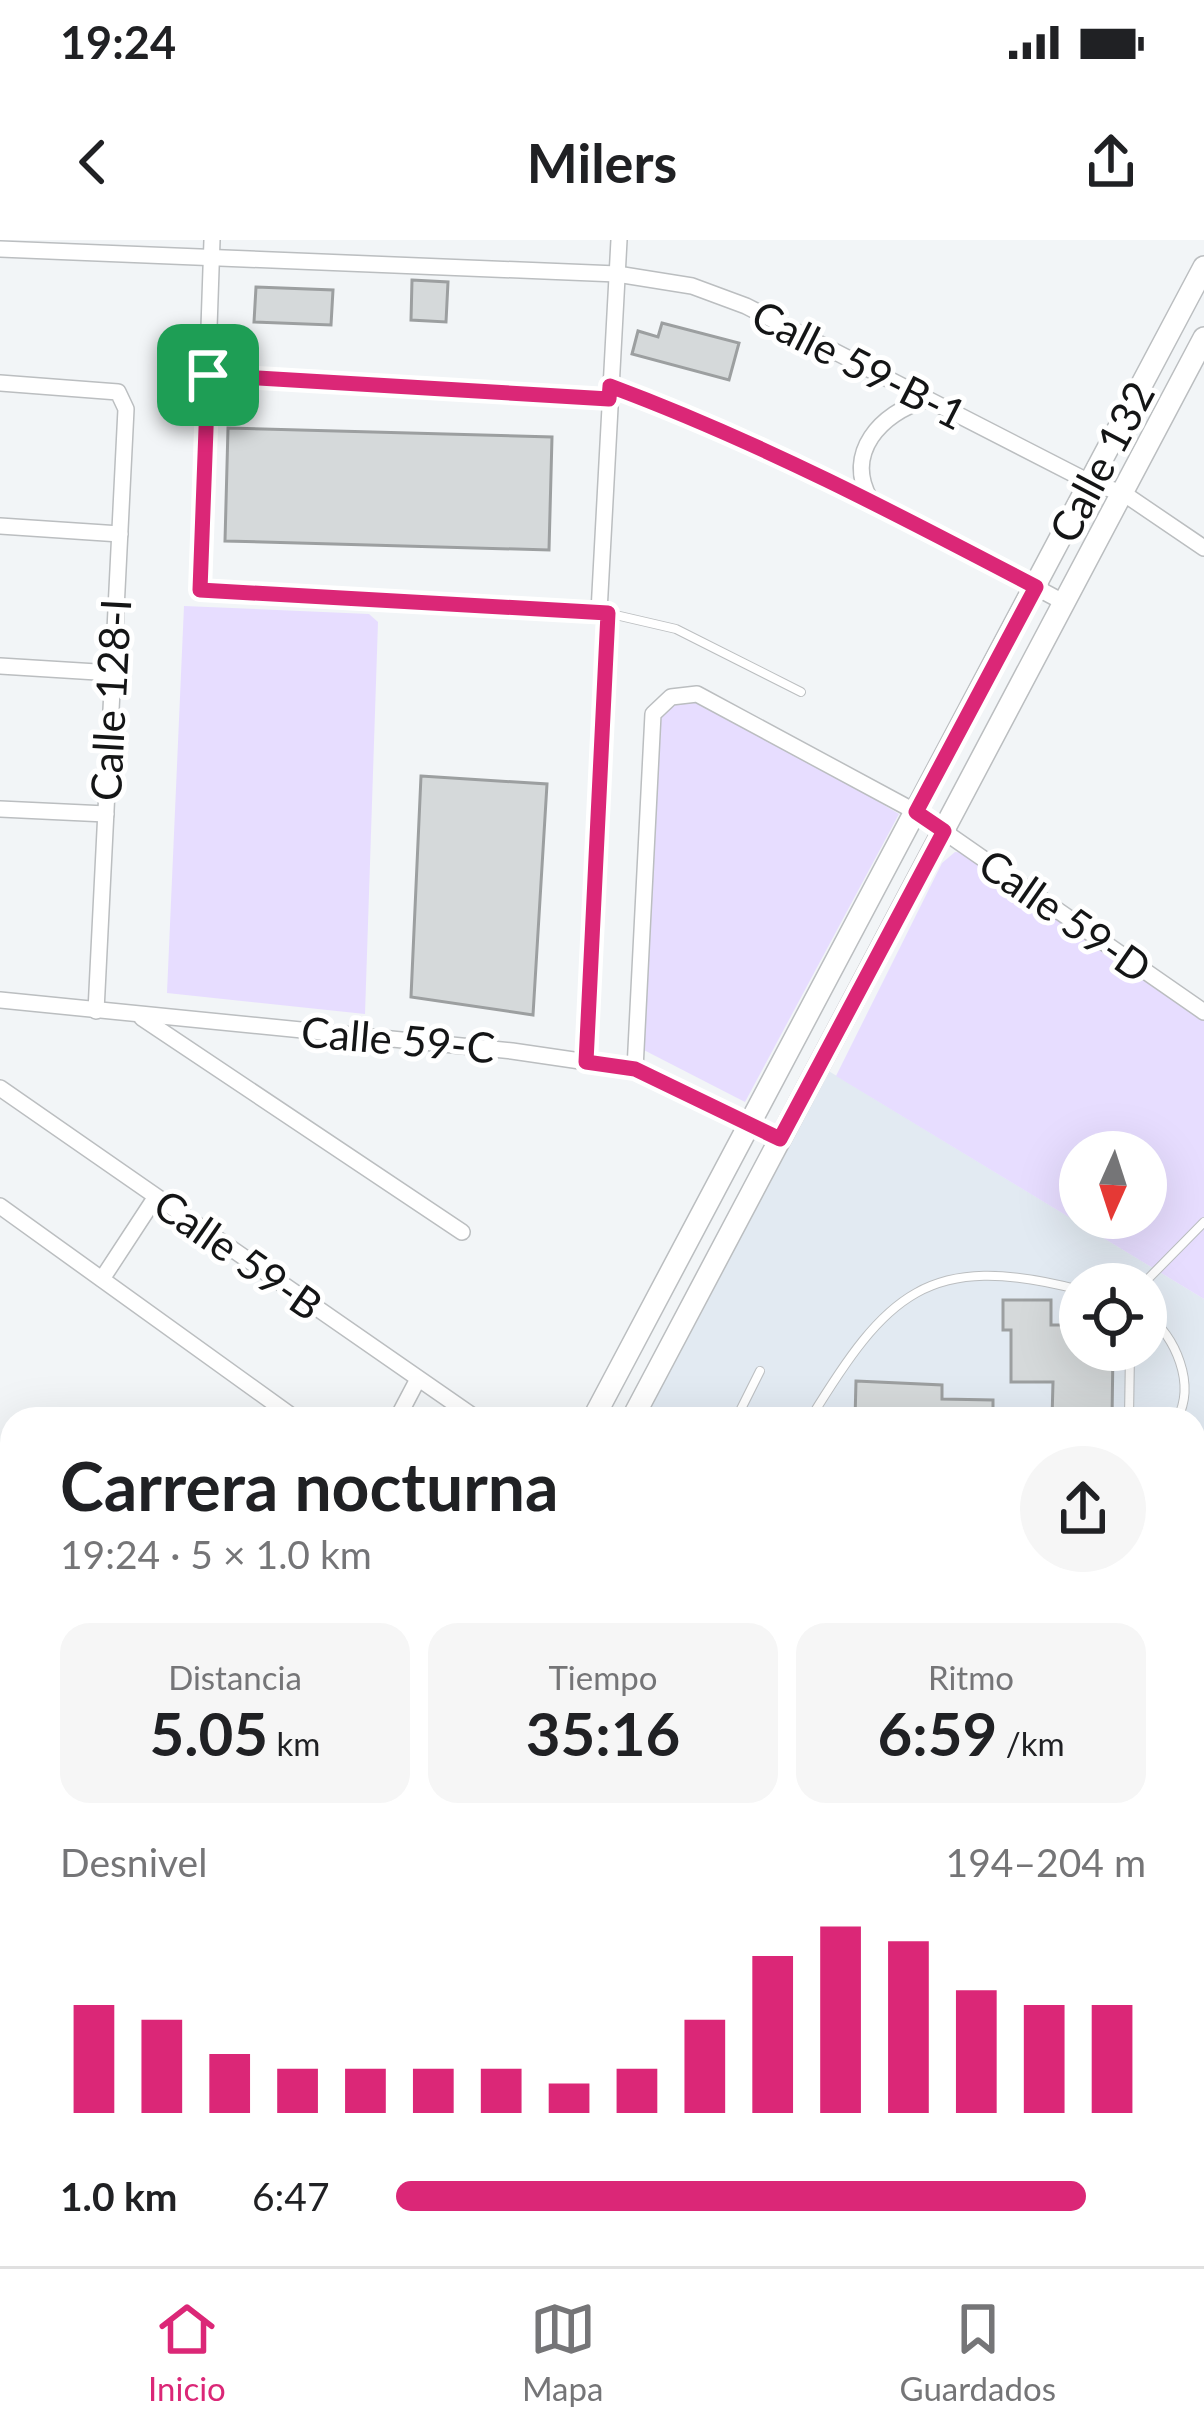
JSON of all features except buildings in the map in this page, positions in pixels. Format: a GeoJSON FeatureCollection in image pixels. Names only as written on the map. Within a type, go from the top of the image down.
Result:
{"type":"FeatureCollection","features":[{"type":"Feature","properties":{"kind":"street"},"geometry":{"type":"LineString","coordinates":[[212,240],[200,590],[604,612],[619,240]]}},
{"type":"Feature","properties":{"kind":"street"},"geometry":{"type":"LineString","coordinates":[[0,249],[617,274]]}},
{"type":"Feature","properties":{"kind":"street","name":"Calle 132"},"geometry":{"type":"LineString","coordinates":[[599,1407],[1204,267]]}},
{"type":"Feature","properties":{"kind":"street","name":"Calle 59-B-1"},"geometry":{"type":"LineString","coordinates":[[617,274],[718,295],[1090,483],[1123,493],[1204,548]]}},
{"type":"Feature","properties":{"kind":"street","name":"Calle 132"},"geometry":{"type":"LineString","coordinates":[[638,1407],[1204,338]]}},
{"type":"Feature","properties":{"kind":"street"},"geometry":{"type":"LineString","coordinates":[[208,375],[610,393],[691,416],[871,500],[1065,603]]}},
{"type":"Feature","properties":{"kind":"street","name":"Calle 128-I"},"geometry":{"type":"LineString","coordinates":[[0,383],[118,392],[126,409],[96,1011]]}},
{"type":"Feature","properties":{"kind":"street"},"geometry":{"type":"LineString","coordinates":[[871,500],[862,484],[862,460],[869,438],[903,406],[925,400]]}},
{"type":"Feature","properties":{"kind":"street"},"geometry":{"type":"LineString","coordinates":[[0,526],[120,534]]}},
{"type":"Feature","properties":{"kind":"street"},"geometry":{"type":"LineString","coordinates":[[0,666],[113,673]]}},
{"type":"Feature","properties":{"kind":"street","name":"Calle 59-D"},"geometry":{"type":"LineString","coordinates":[[635,1069],[653,714],[671,697],[697,694],[916,812],[1204,1012]]}},
{"type":"Feature","properties":{"kind":"street"},"geometry":{"type":"LineString","coordinates":[[0,809],[106,814]]}},
{"type":"Feature","properties":{"kind":"street","name":"Calle 59-C"},"geometry":{"type":"LineString","coordinates":[[0,1000],[512,1051],[635,1069],[780,1139]]}},
{"type":"Feature","properties":{"kind":"street"},"geometry":{"type":"LineString","coordinates":[[139,1017],[463,1232]]}},
{"type":"Feature","properties":{"kind":"street","name":"Calle 59-B"},"geometry":{"type":"LineString","coordinates":[[0,1088],[459,1407]]}},
{"type":"Feature","properties":{"kind":"street"},"geometry":{"type":"LineString","coordinates":[[102,1279],[155,1198]]}},
{"type":"Feature","properties":{"kind":"street"},"geometry":{"type":"LineString","coordinates":[[0,1206],[279,1407]]}},
{"type":"Feature","properties":{"kind":"street"},"geometry":{"type":"LineString","coordinates":[[403,1407],[418,1379]]}},
{"type":"Feature","properties":{"kind":"lane"},"geometry":{"type":"LineString","coordinates":[[586,1062],[604,612],[676,629],[801,692]]}},
{"type":"Feature","properties":{"kind":"lane"},"geometry":{"type":"LineString","coordinates":[[1164,1263],[1204,1222]]}},
{"type":"Feature","properties":{"kind":"lane"},"geometry":{"type":"LineString","coordinates":[[818,1407],[874,1324],[922,1287],[990,1274],[1059,1286]]}},
{"type":"Feature","properties":{"kind":"lane"},"geometry":{"type":"LineString","coordinates":[[1167,1338],[1183,1370],[1184,1407]]}},
{"type":"Feature","properties":{"kind":"lane"},"geometry":{"type":"LineString","coordinates":[[742,1407],[760,1371]]}},
{"type":"Feature","properties":{"kind":"lane"},"geometry":{"type":"LineString","coordinates":[[1129,1407],[1130,1371]]}},
{"type":"Feature","properties":{"kind":"shaded area"},"geometry":{"type":"Polygon","coordinates":[[[184,606],[369,614],[378,622],[365,1014],[167,993],[184,606]]]}},
{"type":"Feature","properties":{"kind":"shaded area"},"geometry":{"type":"Polygon","coordinates":[[[697,694],[899,814],[745,1102],[636,1046],[653,714],[697,694]]]}},
{"type":"Feature","properties":{"kind":"shaded area"},"geometry":{"type":"Polygon","coordinates":[[[955,852],[966,853],[1204,1014],[1204,1299],[1167,1277],[1167,1263],[1145,1263],[1105,1239],[1167,1239],[1167,1131],[1059,1131],[1059,1211],[836,1076],[942,863],[955,852]]]}},
{"type":"Feature","properties":{"kind":"shaded area"},"geometry":{"type":"Polygon","coordinates":[[[822,1067],[1059,1211],[1059,1239],[1105,1239],[1145,1263],[1059,1263],[1059,1371],[1167,1371],[1167,1277],[1204,1299],[1204,1407],[646,1407],[822,1067]]]}},
{"type":"Feature","properties":{"kind":"route"},"geometry":{"type":"LineString","coordinates":[[208,375],[609,399],[610,386],[691,416],[871,500],[1036,587],[916,812],[944,831],[780,1139],[635,1069],[586,1062],[608,613],[200,590],[208,375]]}}]}
